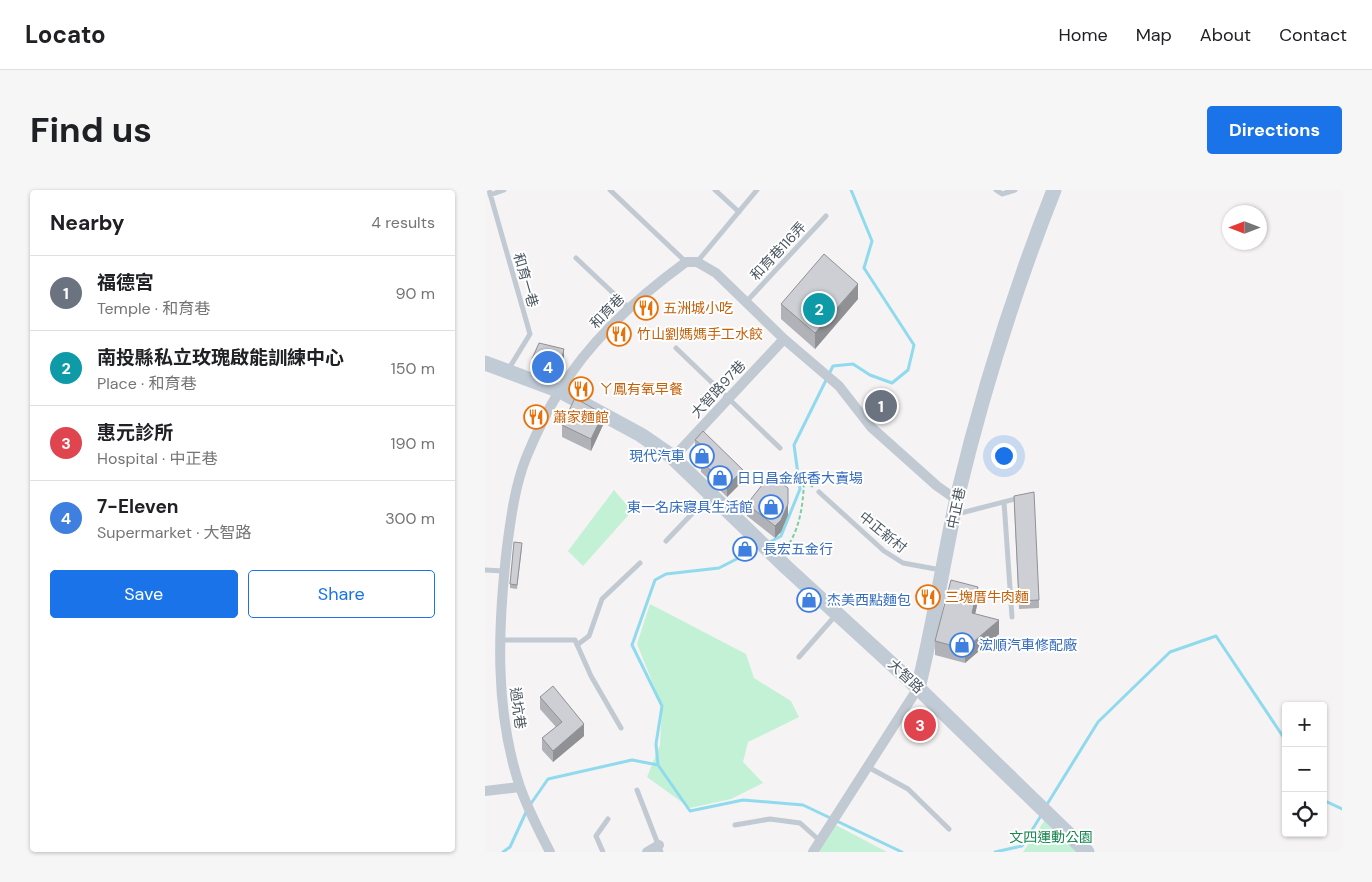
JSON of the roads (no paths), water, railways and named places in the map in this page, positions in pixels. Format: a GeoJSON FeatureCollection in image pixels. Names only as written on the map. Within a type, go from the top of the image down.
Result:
{"type":"FeatureCollection","features":[{"type":"Feature","properties":{"kind":"street","name":"中正巷"},"geometry":{"type":"LineString","coordinates":[[819,840],[919,688],[955,508],[988,377],[1023,268],[1054,190]]}},
{"type":"Feature","properties":{"kind":"street"},"geometry":{"type":"LineString","coordinates":[[691,262],[716,273],[784,339],[824,371],[839,386],[871,427],[937,486],[955,508]]}},
{"type":"Feature","properties":{"kind":"street","name":"和育巷"},"geometry":{"type":"LineString","coordinates":[[559,391],[582,357],[641,296],[691,262]]}},
{"type":"Feature","properties":{"kind":"street","name":"大智路97巷"},"geometry":{"type":"LineString","coordinates":[[673,458],[784,339]]}},
{"type":"Feature","properties":{"kind":"street","name":"大智路"},"geometry":{"type":"LineString","coordinates":[[485,363],[559,391],[641,435],[673,458],[769,551],[919,688],[1087,852]]}},
{"type":"Feature","properties":{"kind":"street","name":"過坑巷"},"geometry":{"type":"LineString","coordinates":[[548,848],[520,787],[509,744],[501,679],[500,640],[504,571],[512,511],[526,459],[559,391]]}},
{"type":"Feature","properties":{"kind":"street"},"geometry":{"type":"LineString","coordinates":[[485,792],[520,787]]}},
{"type":"Feature","properties":{"kind":"street"},"geometry":{"type":"LineString","coordinates":[[813,852],[819,840]]}},
{"type":"Feature","properties":{"kind":"street"},"geometry":{"type":"LineString","coordinates":[[647,852],[660,848]]}},
{"type":"Feature","properties":{"kind":"lane"},"geometry":{"type":"LineString","coordinates":[[490,192],[504,190]]}},
{"type":"Feature","properties":{"kind":"lane"},"geometry":{"type":"LineString","coordinates":[[610,190],[691,262],[739,212],[757,190]]}},
{"type":"Feature","properties":{"kind":"lane"},"geometry":{"type":"LineString","coordinates":[[715,190],[739,212]]}},
{"type":"Feature","properties":{"kind":"lane"},"geometry":{"type":"LineString","coordinates":[[996,190],[1003,194],[1015,190]]}},
{"type":"Feature","properties":{"kind":"lane","name":"和育一巷"},"geometry":{"type":"LineString","coordinates":[[490,192],[530,334],[507,371]]}},
{"type":"Feature","properties":{"kind":"lane","name":"和育巷116弄"},"geometry":{"type":"LineString","coordinates":[[747,301],[826,216]]}},
{"type":"Feature","properties":{"kind":"lane"},"geometry":{"type":"LineString","coordinates":[[576,258],[629,308]]}},
{"type":"Feature","properties":{"kind":"lane"},"geometry":{"type":"LineString","coordinates":[[676,348],[780,448]]}},
{"type":"Feature","properties":{"kind":"lane","name":"中正新村"},"geometry":{"type":"LineString","coordinates":[[819,492],[884,552],[903,563],[944,570]]}},
{"type":"Feature","properties":{"kind":"lane"},"geometry":{"type":"LineString","coordinates":[[666,541],[711,494]]}},
{"type":"Feature","properties":{"kind":"lane"},"geometry":{"type":"LineString","coordinates":[[955,508],[1021,498]]}},
{"type":"Feature","properties":{"kind":"lane"},"geometry":{"type":"LineString","coordinates":[[1004,502],[1012,617]]}},
{"type":"Feature","properties":{"kind":"lane"},"geometry":{"type":"LineString","coordinates":[[577,645],[589,636],[602,599],[641,563]]}},
{"type":"Feature","properties":{"kind":"lane"},"geometry":{"type":"LineString","coordinates":[[485,570],[504,571]]}},
{"type":"Feature","properties":{"kind":"lane"},"geometry":{"type":"LineString","coordinates":[[799,656],[837,614]]}},
{"type":"Feature","properties":{"kind":"lane"},"geometry":{"type":"LineString","coordinates":[[500,640],[575,640],[591,676],[621,728]]}},
{"type":"Feature","properties":{"kind":"lane"},"geometry":{"type":"LineString","coordinates":[[868,767],[908,789],[949,829]]}},
{"type":"Feature","properties":{"kind":"lane"},"geometry":{"type":"LineString","coordinates":[[637,790],[660,848]]}},
{"type":"Feature","properties":{"kind":"lane"},"geometry":{"type":"LineString","coordinates":[[603,852],[596,836],[608,819]]}},
{"type":"Feature","properties":{"kind":"lane"},"geometry":{"type":"LineString","coordinates":[[735,826],[770,819],[800,823],[819,840]]}},
{"type":"Feature","properties":{"kind":"waterway"},"geometry":{"type":"LineString","coordinates":[[768,543],[781,536],[800,489],[794,445],[833,366],[853,364],[870,375],[892,383],[908,370],[914,345],[864,268],[872,241],[851,190]]}},
{"type":"Feature","properties":{"kind":"waterway"},"geometry":{"type":"LineString","coordinates":[[658,765],[656,744],[662,706],[632,645],[655,580],[666,574],[719,568],[758,548]]}},
{"type":"Feature","properties":{"kind":"waterway"},"geometry":{"type":"LineString","coordinates":[[1046,806],[1098,722],[1170,652],[1216,636],[1282,735]]}},
{"type":"Feature","properties":{"kind":"waterway"},"geometry":{"type":"LineString","coordinates":[[530,805],[548,779],[632,760],[658,765],[690,811],[743,800],[803,805],[902,852]]}},
{"type":"Feature","properties":{"kind":"waterway"},"geometry":{"type":"LineString","coordinates":[[1327,802],[1342,809]]}},
{"type":"Feature","properties":{"kind":"waterway"},"geometry":{"type":"LineString","coordinates":[[503,852],[510,847],[527,810]]}},
{"type":"Feature","properties":{"kind":"waterway"},"geometry":{"type":"LineString","coordinates":[[995,852],[1022,846],[1042,814]]}},
{"type":"Feature","properties":{"kind":"place","name":"五洲城小吃"},"geometry":{"type":"Point","coordinates":[646,308]}},
{"type":"Feature","properties":{"kind":"place","name":"南投縣私立玫瑰啟能訓練中心"},"geometry":{"type":"Point","coordinates":[819,309]}},
{"type":"Feature","properties":{"kind":"place","name":"竹山劉媽媽手工水餃"},"geometry":{"type":"Point","coordinates":[619,334]}},
{"type":"Feature","properties":{"kind":"place","name":"7-Eleven"},"geometry":{"type":"Point","coordinates":[548,367]}},
{"type":"Feature","properties":{"kind":"place","name":"ㄚ鳳有氧早餐"},"geometry":{"type":"Point","coordinates":[581,389]}},
{"type":"Feature","properties":{"kind":"place","name":"福德宮"},"geometry":{"type":"Point","coordinates":[881,406]}},
{"type":"Feature","properties":{"kind":"place","name":"蕭家麵館"},"geometry":{"type":"Point","coordinates":[536,417]}},
{"type":"Feature","properties":{"kind":"place","name":"現代汽車"},"geometry":{"type":"Point","coordinates":[702,456]}},
{"type":"Feature","properties":{"kind":"place","name":"日日昌金紙香大賣場"},"geometry":{"type":"Point","coordinates":[720,478]}},
{"type":"Feature","properties":{"kind":"place","name":"東一名床寢具生活館"},"geometry":{"type":"Point","coordinates":[771,507]}},
{"type":"Feature","properties":{"kind":"place","name":"長宏五金行"},"geometry":{"type":"Point","coordinates":[745,549]}},
{"type":"Feature","properties":{"kind":"place","name":"三塊厝牛肉麵"},"geometry":{"type":"Point","coordinates":[928,597]}},
{"type":"Feature","properties":{"kind":"place","name":"杰美西點麵包"},"geometry":{"type":"Point","coordinates":[809,600]}},
{"type":"Feature","properties":{"kind":"place","name":"浤順汽車修配廠"},"geometry":{"type":"Point","coordinates":[962,645]}},
{"type":"Feature","properties":{"kind":"place","name":"惠元診所"},"geometry":{"type":"Point","coordinates":[920,725]}},
{"type":"Feature","properties":{"kind":"park label","name":"文四運動公園"},"geometry":{"type":"Point","coordinates":[1051,837]}}]}
